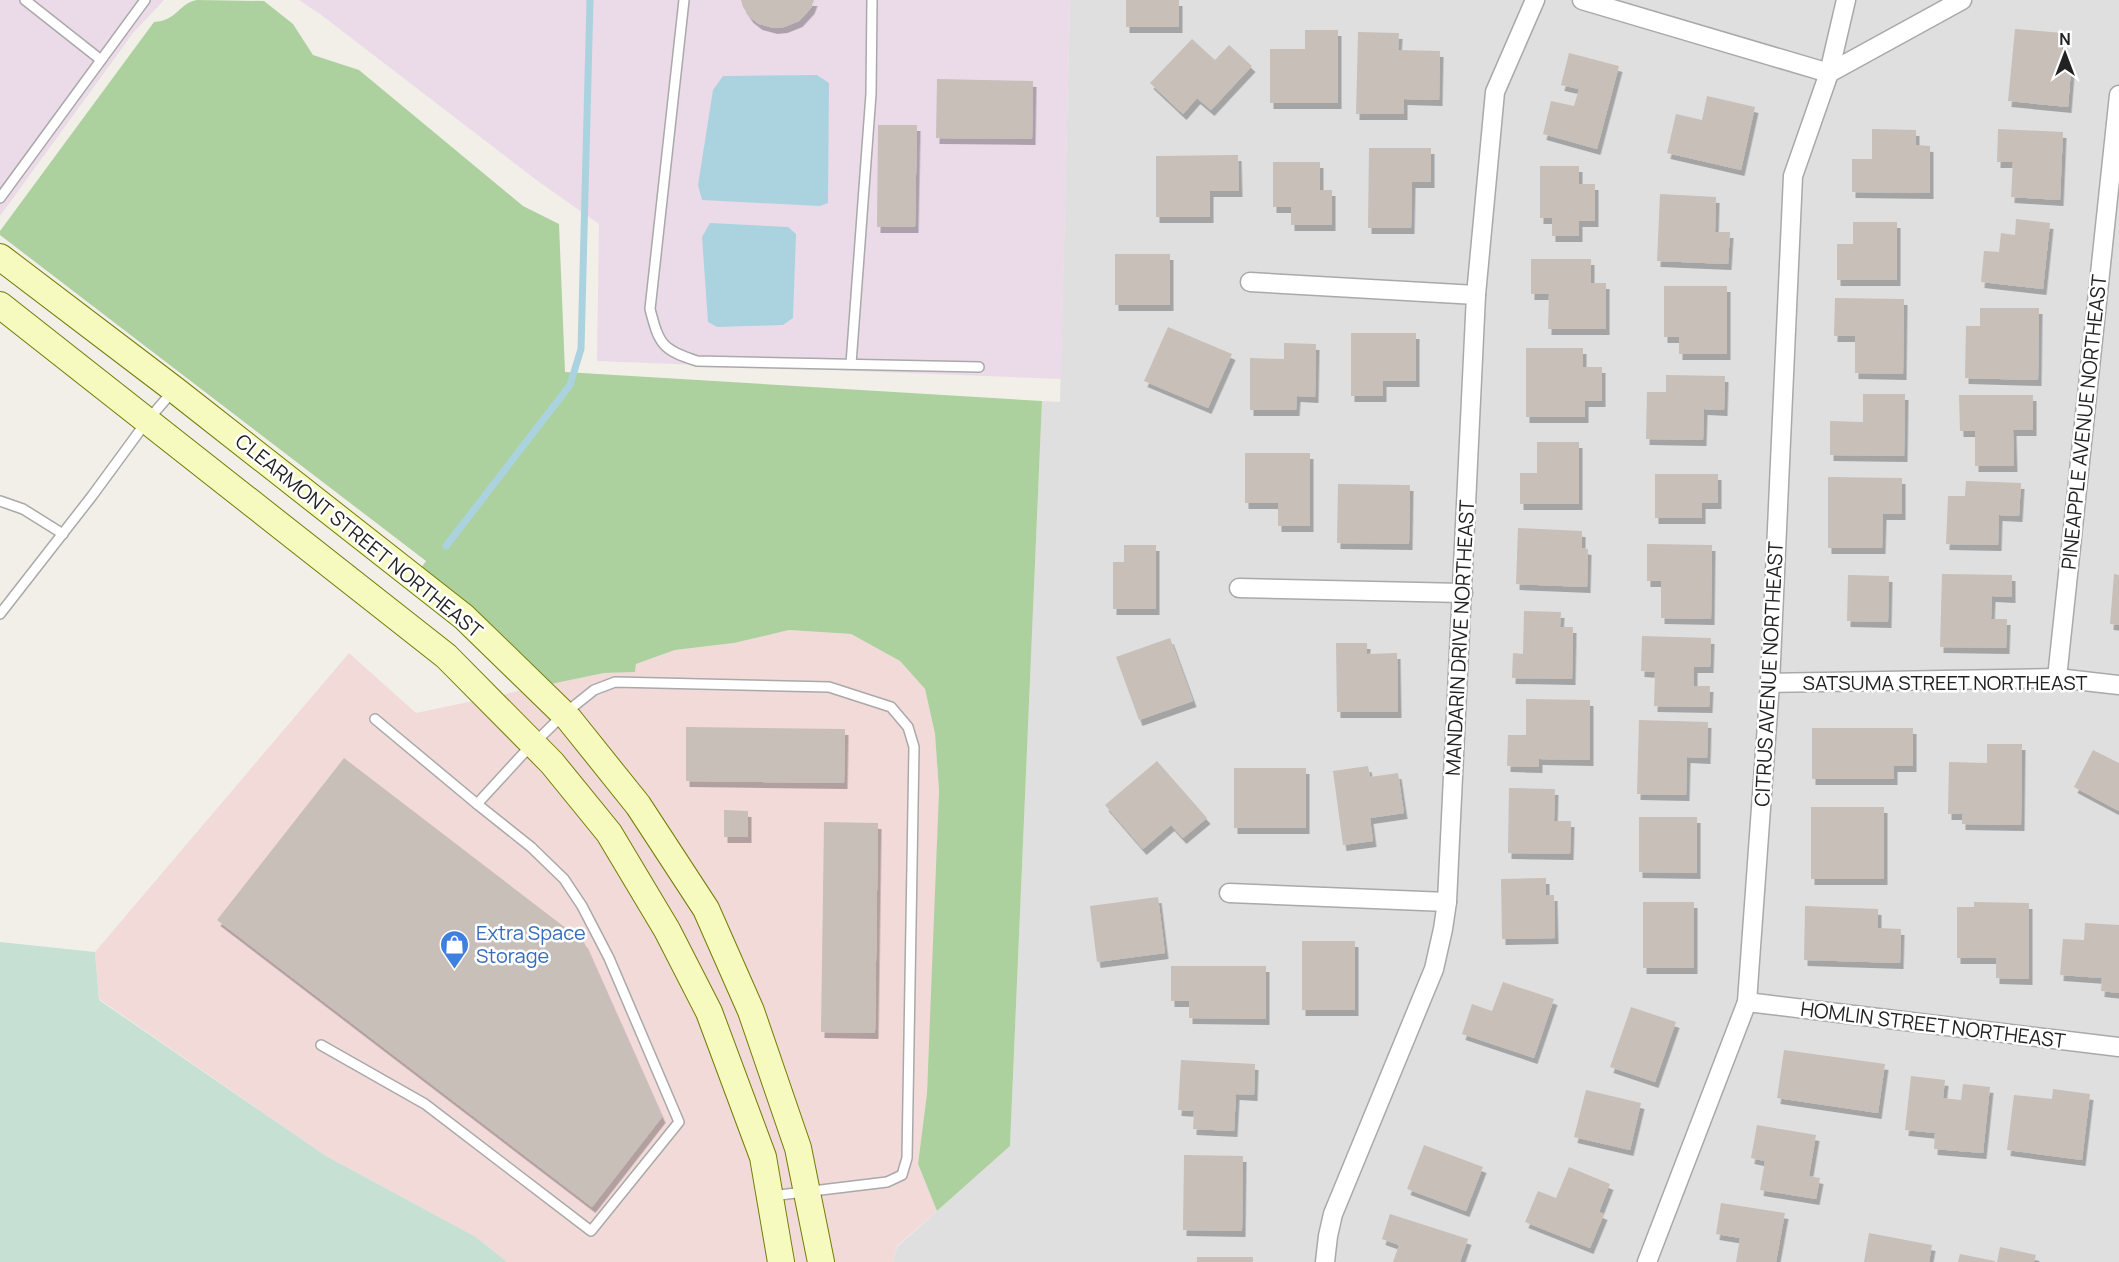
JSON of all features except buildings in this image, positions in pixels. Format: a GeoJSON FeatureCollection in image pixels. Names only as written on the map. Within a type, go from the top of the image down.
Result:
{"type":"FeatureCollection","features":[{"type":"Feature","properties":{"kind":"street","name":"MANDARIN DRIVE NORTHEAST"},"geometry":{"type":"LineString","coordinates":[[1326,1262],[1328,1236],[1336,1204],[1434,969],[1443,929],[1447,902],[1476,295],[1496,92],[1535,0]]}},
{"type":"Feature","properties":{"kind":"street"},"geometry":{"type":"LineString","coordinates":[[1582,0],[1829,74],[1962,0]]}},
{"type":"Feature","properties":{"kind":"street","name":"CITRUS AVENUE NORTHEAST"},"geometry":{"type":"LineString","coordinates":[[1647,1262],[1747,1002],[1770,683],[1793,176],[1829,74],[1846,0]]}},
{"type":"Feature","properties":{"kind":"street","name":"PINEAPPLE AVENUE NORTHEAST"},"geometry":{"type":"LineString","coordinates":[[2057,678],[2119,95]]}},
{"type":"Feature","properties":{"kind":"street","name":"CLEARMONT STREET NORTHEAST"},"geometry":{"type":"LineString","coordinates":[[0,257],[175,390],[464,617],[564,714],[638,805],[706,909],[751,1011],[798,1148],[821,1262]]}},
{"type":"Feature","properties":{"kind":"street"},"geometry":{"type":"LineString","coordinates":[[1251,282],[1476,295]]}},
{"type":"Feature","properties":{"kind":"street","name":"CLEARMONT STREET NORTHEAST"},"geometry":{"type":"LineString","coordinates":[[0,305],[446,656],[552,763],[609,832],[667,930],[709,1012],[763,1157],[781,1262]]}},
{"type":"Feature","properties":{"kind":"street"},"geometry":{"type":"LineString","coordinates":[[1239,588],[1462,593]]}},
{"type":"Feature","properties":{"kind":"street","name":"SATSUMA STREET NORTHEAST"},"geometry":{"type":"LineString","coordinates":[[1770,683],[2057,678],[2119,685]]}},
{"type":"Feature","properties":{"kind":"street"},"geometry":{"type":"LineString","coordinates":[[1229,893],[1447,902]]}},
{"type":"Feature","properties":{"kind":"street","name":"HOMLIN STREET NORTHEAST"},"geometry":{"type":"LineString","coordinates":[[1747,1002],[2119,1047]]}},
{"type":"Feature","properties":{"kind":"lane"},"geometry":{"type":"LineString","coordinates":[[26,0],[101,60]]}},
{"type":"Feature","properties":{"kind":"lane"},"geometry":{"type":"LineString","coordinates":[[0,198],[145,0]]}},
{"type":"Feature","properties":{"kind":"lane"},"geometry":{"type":"LineString","coordinates":[[684,0],[650,309],[657,336],[674,354],[697,361],[979,367]]}},
{"type":"Feature","properties":{"kind":"lane"},"geometry":{"type":"LineString","coordinates":[[851,364],[871,94],[872,0]]}},
{"type":"Feature","properties":{"kind":"lane"},"geometry":{"type":"LineString","coordinates":[[0,615],[147,421],[175,390]]}},
{"type":"Feature","properties":{"kind":"lane"},"geometry":{"type":"LineString","coordinates":[[0,501],[23,509],[63,534]]}},
{"type":"Feature","properties":{"kind":"lane"},"geometry":{"type":"LineString","coordinates":[[477,804],[564,714],[594,690],[615,682],[830,687],[891,707],[908,727],[914,747],[908,1158],[902,1174],[887,1182],[770,1196]]}},
{"type":"Feature","properties":{"kind":"lane"},"geometry":{"type":"LineString","coordinates":[[321,1045],[425,1104],[591,1231],[679,1122],[609,958],[582,906],[564,879],[531,847],[375,719]]}},
{"type":"Feature","properties":{"kind":"shaded area"},"geometry":{"type":"Polygon","coordinates":[[[0,0],[164,0],[133,33],[0,216],[0,0]]]}},
{"type":"Feature","properties":{"kind":"shaded area"},"geometry":{"type":"Polygon","coordinates":[[[299,0],[1070,0],[1061,379],[597,361],[599,224],[539,182],[299,0]]]}},
{"type":"Feature","properties":{"kind":"shaded area"},"geometry":{"type":"Polygon","coordinates":[[[1070,0],[2119,0],[2119,1262],[893,1262],[897,1247],[1010,1146],[1042,401],[1060,402],[1070,0]]]}},
{"type":"Feature","properties":{"kind":"shaded area"},"geometry":{"type":"Polygon","coordinates":[[[789,630],[851,634],[900,661],[925,689],[935,734],[939,791],[937,869],[927,1093],[918,1164],[937,1211],[897,1246],[893,1262],[832,1262],[762,1005],[551,684],[604,673],[635,672],[636,664],[675,650],[734,643],[789,630]]]}},
{"type":"Feature","properties":{"kind":"shaded area"},"geometry":{"type":"Polygon","coordinates":[[[349,653],[416,713],[473,701],[544,772],[599,841],[657,937],[699,1018],[751,1161],[769,1262],[507,1262],[476,1237],[326,1156],[99,999],[95,952],[349,653]]]}},
{"type":"Feature","properties":{"kind":"shaded area"},"geometry":{"type":"Polygon","coordinates":[[[522,690],[561,728],[629,813],[696,916],[741,1017],[788,1152],[809,1262],[793,1262],[720,1007],[502,695],[522,690]]]}},
{"type":"Feature","properties":{"kind":"green space"},"geometry":{"type":"Polygon","coordinates":[[[197,0],[264,1],[293,24],[313,55],[359,70],[523,206],[559,224],[565,372],[1042,401],[1010,1146],[937,1211],[918,1164],[927,1093],[939,791],[935,734],[925,689],[900,661],[851,634],[789,630],[734,643],[675,650],[636,664],[635,672],[604,673],[551,684],[421,568],[426,561],[0,235],[0,231],[154,22],[168,19],[186,5],[197,0]]]}},
{"type":"Feature","properties":{"kind":"green space"},"geometry":{"type":"Polygon","coordinates":[[[0,942],[95,952],[99,1000],[326,1156],[476,1237],[507,1262],[0,1262],[0,942]]]}},
{"type":"Feature","properties":{"kind":"water"},"geometry":{"type":"Polygon","coordinates":[[[817,75],[829,83],[828,203],[820,206],[702,200],[698,185],[713,90],[723,76],[817,75]]]}},
{"type":"Feature","properties":{"kind":"water"},"geometry":{"type":"Polygon","coordinates":[[[710,223],[788,227],[796,234],[793,318],[783,325],[717,327],[708,322],[702,237],[710,223]]]}},
{"type":"Feature","properties":{"kind":"waterway"},"geometry":{"type":"LineString","coordinates":[[446,546],[570,385],[581,349],[590,0]]}},
{"type":"Feature","properties":{"kind":"place","name":"Extra Space Storage"},"geometry":{"type":"Point","coordinates":[455,970]}}]}
